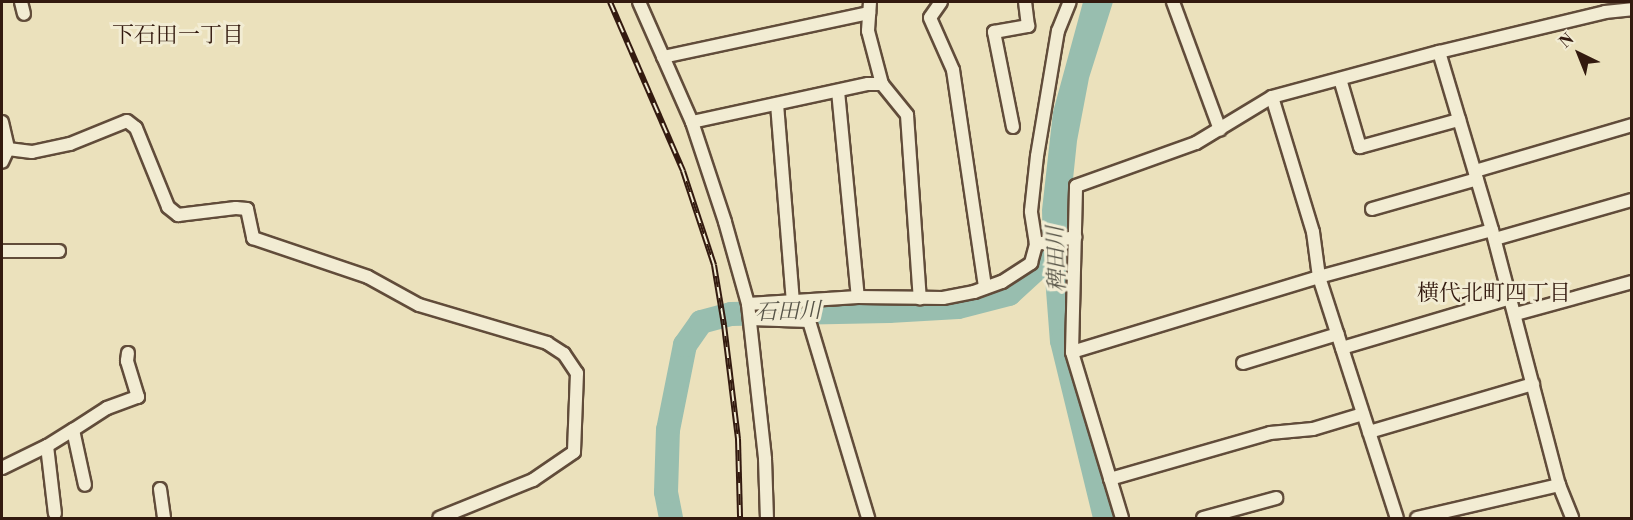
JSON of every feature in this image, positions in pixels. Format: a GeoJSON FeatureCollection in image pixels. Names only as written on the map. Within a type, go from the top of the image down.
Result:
{"type":"FeatureCollection","features":[{"type":"Feature","properties":{"kind":"street"},"geometry":{"type":"LineString","coordinates":[[21,2],[24,15]]}},
{"type":"Feature","properties":{"kind":"street"},"geometry":{"type":"LineString","coordinates":[[639,2],[692,123],[725,222],[748,304],[764,447],[767,519]]}},
{"type":"Feature","properties":{"kind":"street"},"geometry":{"type":"LineString","coordinates":[[940,2],[930,18],[952,70],[985,288]]}},
{"type":"Feature","properties":{"kind":"street"},"geometry":{"type":"LineString","coordinates":[[1013,127],[994,32],[1028,26],[1025,2]]}},
{"type":"Feature","properties":{"kind":"street"},"geometry":{"type":"LineString","coordinates":[[748,304],[858,297],[943,298],[1002,282],[1031,263],[1036,244],[1031,211],[1037,156],[1058,31],[1070,2]]}},
{"type":"Feature","properties":{"kind":"street"},"geometry":{"type":"LineString","coordinates":[[1173,2],[1220,129]]}},
{"type":"Feature","properties":{"kind":"street"},"geometry":{"type":"LineString","coordinates":[[663,57],[869,7],[868,32],[882,84],[907,116],[920,299]]}},
{"type":"Feature","properties":{"kind":"street"},"geometry":{"type":"LineString","coordinates":[[1122,519],[1072,352],[1076,186],[1196,143],[1272,97],[1439,52],[1605,12],[1632,9]]}},
{"type":"Feature","properties":{"kind":"street"},"geometry":{"type":"LineString","coordinates":[[1439,52],[1516,314],[1568,517]]}},
{"type":"Feature","properties":{"kind":"street"},"geometry":{"type":"LineString","coordinates":[[1340,79],[1360,147],[1459,120]]}},
{"type":"Feature","properties":{"kind":"street"},"geometry":{"type":"LineString","coordinates":[[692,123],[868,84],[882,84]]}},
{"type":"Feature","properties":{"kind":"street"},"geometry":{"type":"LineString","coordinates":[[838,91],[858,297]]}},
{"type":"Feature","properties":{"kind":"street"},"geometry":{"type":"LineString","coordinates":[[1272,97],[1313,232],[1319,277],[1397,519]]}},
{"type":"Feature","properties":{"kind":"street"},"geometry":{"type":"LineString","coordinates":[[777,104],[793,301]]}},
{"type":"Feature","properties":{"kind":"street"},"geometry":{"type":"LineString","coordinates":[[8,149],[32,152],[69,144],[127,121],[136,128],[168,207],[178,215],[247,209],[253,238],[368,278],[419,305],[547,343],[564,354],[578,373],[574,452],[534,480],[439,519]]}},
{"type":"Feature","properties":{"kind":"street"},"geometry":{"type":"LineString","coordinates":[[2,122],[8,149],[2,162]]}},
{"type":"Feature","properties":{"kind":"street"},"geometry":{"type":"LineString","coordinates":[[1372,209],[1632,125]]}},
{"type":"Feature","properties":{"kind":"street"},"geometry":{"type":"LineString","coordinates":[[1072,352],[1319,277],[1632,200]]}},
{"type":"Feature","properties":{"kind":"street"},"geometry":{"type":"LineString","coordinates":[[1036,244],[1075,237]]}},
{"type":"Feature","properties":{"kind":"street"},"geometry":{"type":"LineString","coordinates":[[2,251],[59,251]]}},
{"type":"Feature","properties":{"kind":"street"},"geometry":{"type":"LineString","coordinates":[[1516,314],[1632,282]]}},
{"type":"Feature","properties":{"kind":"street"},"geometry":{"type":"LineString","coordinates":[[1342,348],[1511,298]]}},
{"type":"Feature","properties":{"kind":"street"},"geometry":{"type":"LineString","coordinates":[[750,319],[809,321],[868,519]]}},
{"type":"Feature","properties":{"kind":"street"},"geometry":{"type":"LineString","coordinates":[[1243,363],[1338,334]]}},
{"type":"Feature","properties":{"kind":"street"},"geometry":{"type":"LineString","coordinates":[[2,468],[48,446],[107,408],[138,397],[127,361],[128,353]]}},
{"type":"Feature","properties":{"kind":"street"},"geometry":{"type":"LineString","coordinates":[[1369,432],[1533,384]]}},
{"type":"Feature","properties":{"kind":"street"},"geometry":{"type":"LineString","coordinates":[[1110,480],[1270,433],[1313,429],[1363,414]]}},
{"type":"Feature","properties":{"kind":"street"},"geometry":{"type":"LineString","coordinates":[[73,430],[85,485]]}},
{"type":"Feature","properties":{"kind":"street"},"geometry":{"type":"LineString","coordinates":[[48,446],[55,514]]}},
{"type":"Feature","properties":{"kind":"street"},"geometry":{"type":"LineString","coordinates":[[1417,519],[1559,485]]}},
{"type":"Feature","properties":{"kind":"street"},"geometry":{"type":"LineString","coordinates":[[160,489],[164,519]]}},
{"type":"Feature","properties":{"kind":"street"},"geometry":{"type":"LineString","coordinates":[[1203,519],[1275,498]]}},
{"type":"Feature","properties":{"kind":"shaded area"},"geometry":{"type":"Polygon","coordinates":[[[1083,2],[1113,2],[1089,78],[1077,141],[1066,246],[1061,252],[1049,255],[1043,251],[1042,210],[1053,112],[1083,2]]]}},
{"type":"Feature","properties":{"kind":"waterway","name":"稗田川"},"geometry":{"type":"LineString","coordinates":[[1054,238],[1062,341],[1105,518]]}},
{"type":"Feature","properties":{"kind":"waterway","name":"石田川"},"geometry":{"type":"LineString","coordinates":[[671,518],[666,492],[668,430],[685,345],[701,322],[731,314],[889,311],[958,307],[1009,294],[1042,264],[1054,241]]}},
{"type":"Feature","properties":{"kind":"railway"},"geometry":{"type":"LineString","coordinates":[[610,2],[683,171],[714,265],[738,439],[740,518]]}},
{"type":"Feature","properties":{"kind":"district","name":"下石田一丁目"},"geometry":{"type":"Point","coordinates":[178,36]}},
{"type":"Feature","properties":{"kind":"district","name":"横代北町四丁目"},"geometry":{"type":"Point","coordinates":[1494,294]}}]}
